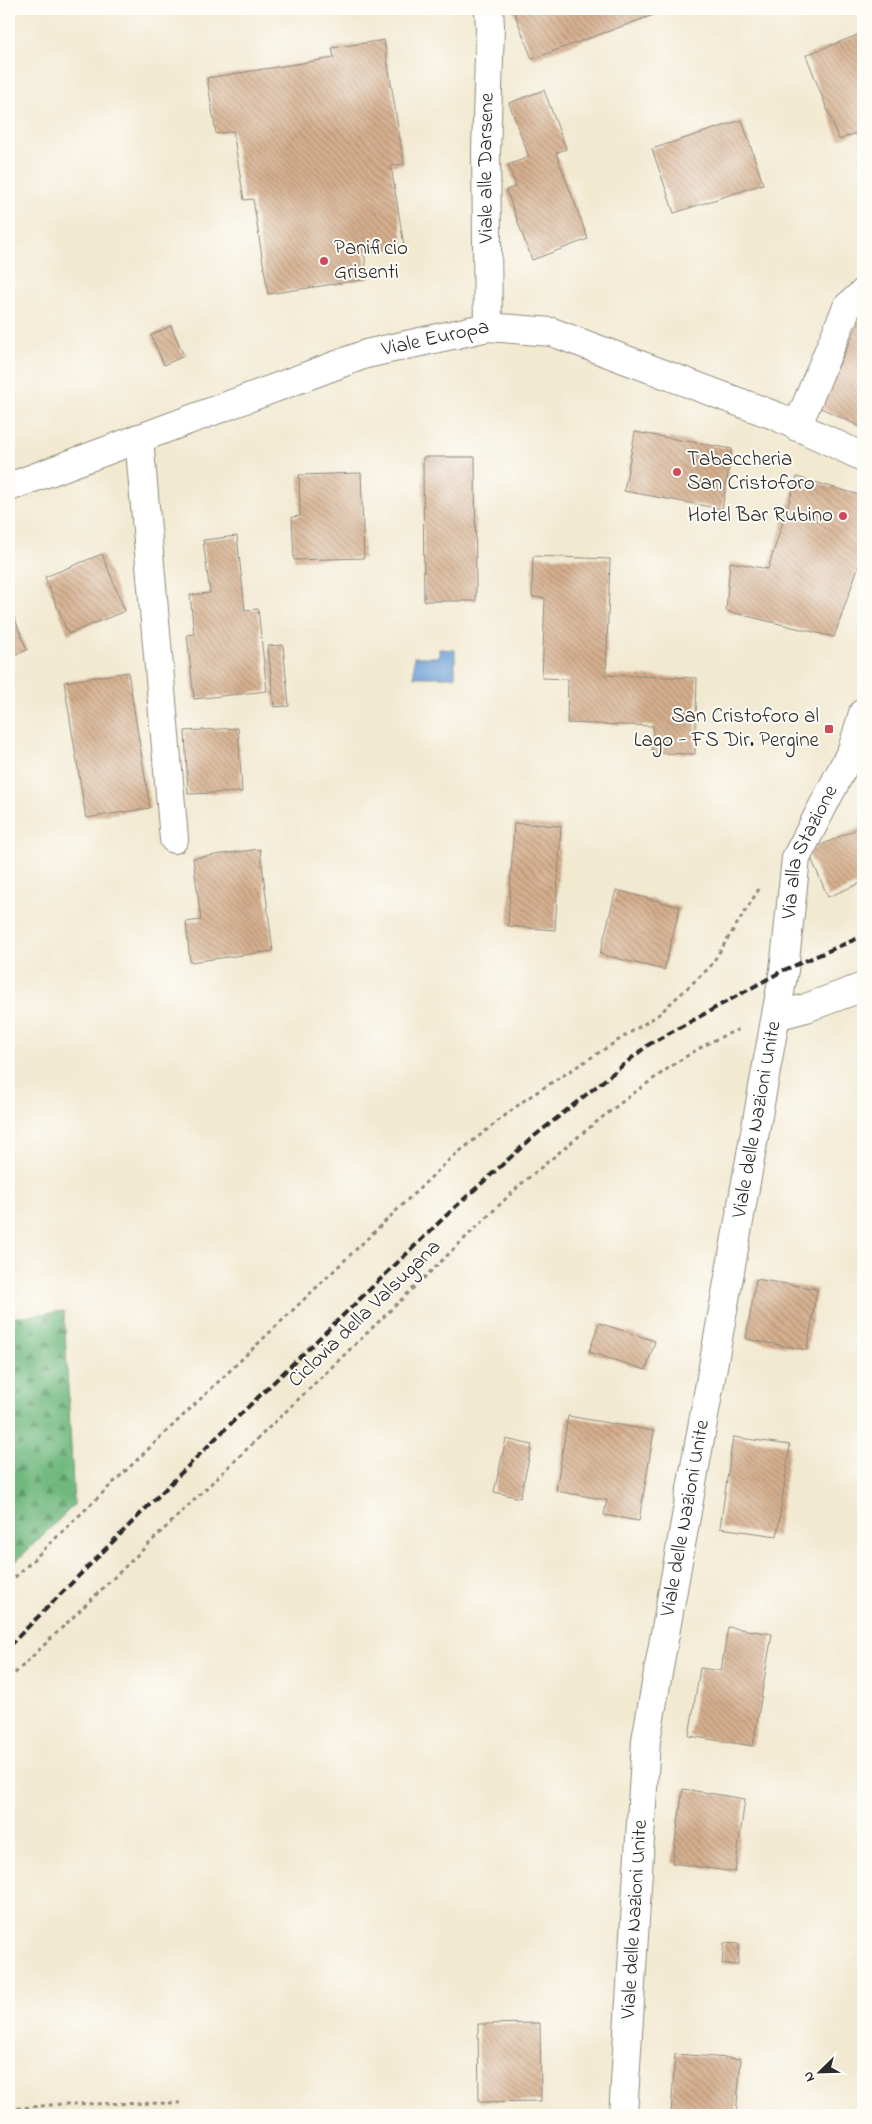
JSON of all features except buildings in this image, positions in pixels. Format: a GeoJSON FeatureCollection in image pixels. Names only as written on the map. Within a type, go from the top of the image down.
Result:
{"type":"FeatureCollection","features":[{"type":"Feature","properties":{"kind":"street","name":"Viale alle Darsene"},"geometry":{"type":"LineString","coordinates":[[488,328],[486,151],[489,9]]}},
{"type":"Feature","properties":{"kind":"street"},"geometry":{"type":"LineString","coordinates":[[797,427],[847,307],[863,293]]}},
{"type":"Feature","properties":{"kind":"street","name":"Viale Europa"},"geometry":{"type":"LineString","coordinates":[[9,487],[366,354],[488,328],[552,332],[776,416],[863,457]]}},
{"type":"Feature","properties":{"kind":"street"},"geometry":{"type":"LineString","coordinates":[[139,438],[174,839]]}},
{"type":"Feature","properties":{"kind":"street","name":"Via alla Stazione"},"geometry":{"type":"LineString","coordinates":[[776,1016],[784,970],[796,858],[852,750],[863,713]]}},
{"type":"Feature","properties":{"kind":"street","name":"Viale delle Nazioni Unite"},"geometry":{"type":"LineString","coordinates":[[622,2115],[646,1740],[776,1016],[806,1008],[863,987]]}},
{"type":"Feature","properties":{"kind":"path"},"geometry":{"type":"LineString","coordinates":[[9,1584],[450,1159],[526,1099],[658,1015],[704,974],[710,968],[760,888],[796,858]]}},
{"type":"Feature","properties":{"kind":"path","name":"Ciclovia della Valsugana"},"geometry":{"type":"LineString","coordinates":[[9,1679],[520,1185],[604,1115],[680,1059],[725,1034],[776,1016]]}},
{"type":"Feature","properties":{"kind":"path"},"geometry":{"type":"LineString","coordinates":[[9,2110],[62,2104],[180,2103]]}},
{"type":"Feature","properties":{"kind":"green space"},"geometry":{"type":"Polygon","coordinates":[[[64,1311],[74,1505],[9,1568],[9,1318],[64,1311]]]}},
{"type":"Feature","properties":{"kind":"water"},"geometry":{"type":"Polygon","coordinates":[[[439,649],[455,650],[455,677],[414,677],[414,657],[439,657],[439,649]]]}},
{"type":"Feature","properties":{"kind":"railway"},"geometry":{"type":"LineString","coordinates":[[9,1646],[216,1438],[453,1209],[532,1138],[648,1045],[784,970],[863,936]]}},
{"type":"Feature","properties":{"kind":"place","name":"Panificio Grisenti"},"geometry":{"type":"Point","coordinates":[324,261]}},
{"type":"Feature","properties":{"kind":"place","name":"Tabaccheria San Cristoforo"},"geometry":{"type":"Point","coordinates":[677,472]}},
{"type":"Feature","properties":{"kind":"place","name":"Hotel Bar Rubino"},"geometry":{"type":"Point","coordinates":[843,516]}},
{"type":"Feature","properties":{"kind":"place","name":"San Cristoforo al Lago - FS Dir. Pergine"},"geometry":{"type":"Point","coordinates":[829,729]}}]}
